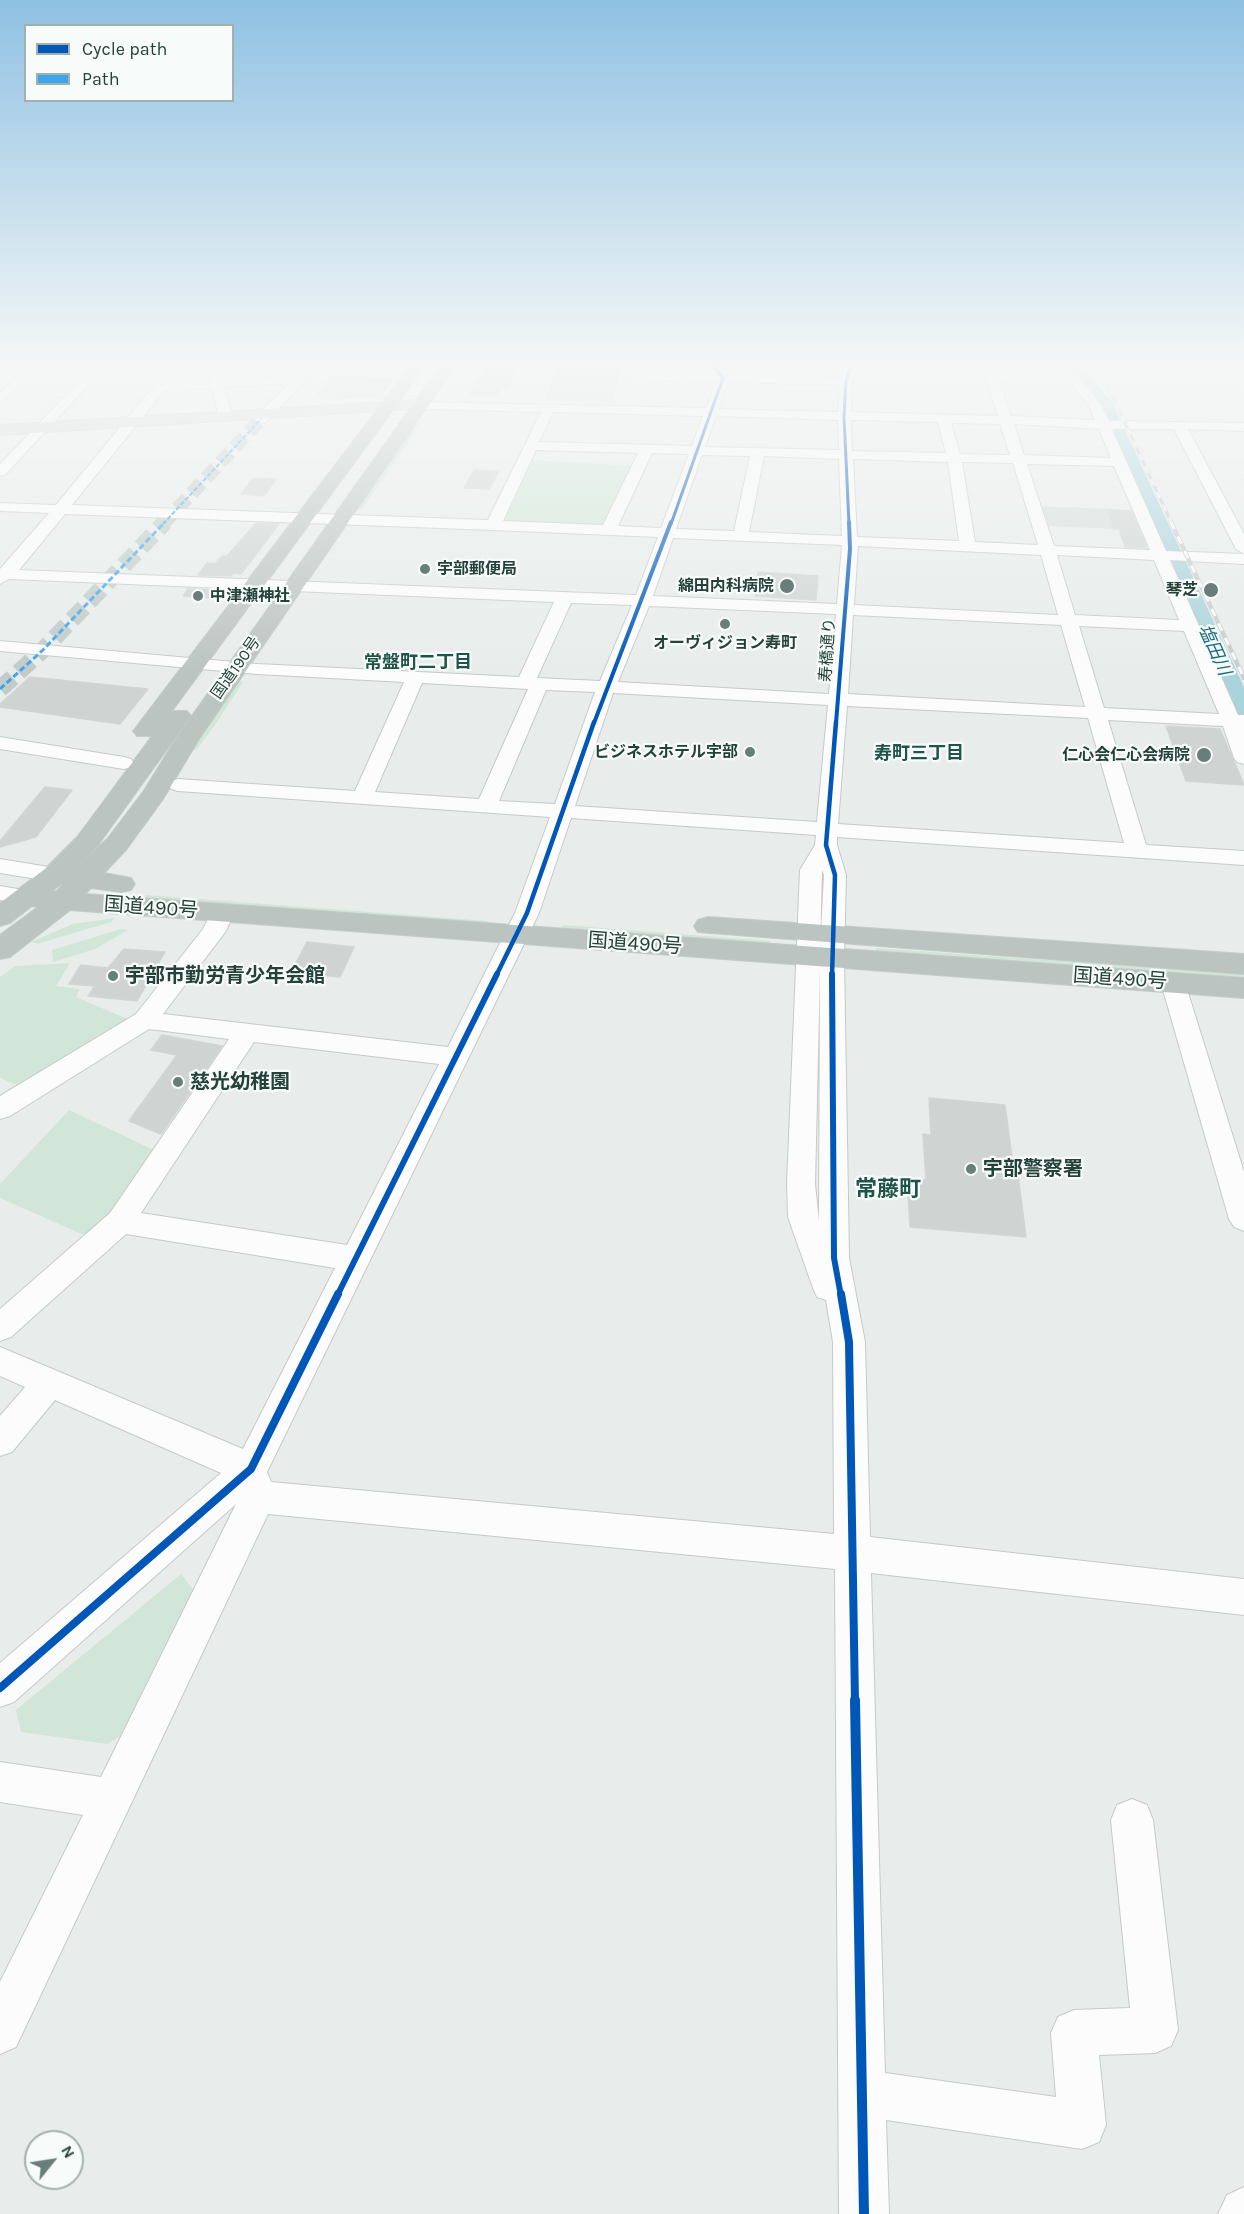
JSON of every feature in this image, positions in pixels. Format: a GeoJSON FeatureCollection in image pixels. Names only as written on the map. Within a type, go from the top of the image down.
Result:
{"type":"FeatureCollection","features":[{"type":"Feature","properties":{"kind":"highway","name":"国道190号"},"geometry":{"type":"LineString","coordinates":[[165,771],[226,667],[294,586],[365,468]]}},
{"type":"Feature","properties":{"kind":"highway"},"geometry":{"type":"LineString","coordinates":[[85,880],[117,844],[154,794],[226,667],[253,584],[333,518],[381,468]]}},
{"type":"Feature","properties":{"kind":"highway"},"geometry":{"type":"LineString","coordinates":[[0,950],[59,888],[129,770],[226,667],[294,586],[333,518]]}},
{"type":"Feature","properties":{"kind":"highway"},"geometry":{"type":"LineString","coordinates":[[129,770],[165,771]]}},
{"type":"Feature","properties":{"kind":"highway","name":"国道490号"},"geometry":{"type":"LineString","coordinates":[[13,895],[59,888],[85,880],[522,924],[820,946],[1173,983],[1244,988]]}},
{"type":"Feature","properties":{"kind":"highway","name":"国道490号"},"geometry":{"type":"LineString","coordinates":[[59,888],[222,913],[522,924]]}},
{"type":"Feature","properties":{"kind":"highway"},"geometry":{"type":"LineString","coordinates":[[0,917],[13,895]]}},
{"type":"Feature","properties":{"kind":"highway","name":"国道490号"},"geometry":{"type":"LineString","coordinates":[[820,946],[1244,964]]}},
{"type":"Feature","properties":{"kind":"street"},"geometry":{"type":"LineString","coordinates":[[2,576],[95,468]]}},
{"type":"Feature","properties":{"kind":"street"},"geometry":{"type":"LineString","coordinates":[[493,525],[521,468]]}},
{"type":"Feature","properties":{"kind":"street"},"geometry":{"type":"LineString","coordinates":[[608,531],[638,468]]}},
{"type":"Feature","properties":{"kind":"street"},"geometry":{"type":"LineString","coordinates":[[0,2031],[112,1799],[356,1259],[522,924],[606,688],[643,600],[690,468]]}},
{"type":"Feature","properties":{"kind":"street"},"geometry":{"type":"LineString","coordinates":[[740,537],[755,468]]}},
{"type":"Feature","properties":{"kind":"street","name":"寿橋通り"},"geometry":{"type":"LineString","coordinates":[[826,837],[850,541],[847,468]]}},
{"type":"Feature","properties":{"kind":"street"},"geometry":{"type":"LineString","coordinates":[[956,468],[968,547]]}},
{"type":"Feature","properties":{"kind":"street"},"geometry":{"type":"LineString","coordinates":[[1022,468],[1070,622],[1094,713],[1137,850]]}},
{"type":"Feature","properties":{"kind":"street"},"geometry":{"type":"LineString","coordinates":[[1120,468],[1160,555],[1189,626],[1238,721],[1244,758]]}},
{"type":"Feature","properties":{"kind":"street"},"geometry":{"type":"LineString","coordinates":[[1202,468],[1244,549]]}},
{"type":"Feature","properties":{"kind":"street"},"geometry":{"type":"LineString","coordinates":[[0,507],[333,518],[1244,559]]}},
{"type":"Feature","properties":{"kind":"street"},"geometry":{"type":"LineString","coordinates":[[2,576],[643,600],[1189,626]]}},
{"type":"Feature","properties":{"kind":"street"},"geometry":{"type":"LineString","coordinates":[[487,805],[565,597]]}},
{"type":"Feature","properties":{"kind":"street"},"geometry":{"type":"LineString","coordinates":[[0,646],[226,667],[1238,721]]}},
{"type":"Feature","properties":{"kind":"street"},"geometry":{"type":"LineString","coordinates":[[363,797],[415,677]]}},
{"type":"Feature","properties":{"kind":"street"},"geometry":{"type":"LineString","coordinates":[[0,743],[129,770]]}},
{"type":"Feature","properties":{"kind":"street"},"geometry":{"type":"LineString","coordinates":[[165,771],[363,797],[564,811],[826,837],[1137,850],[1244,858]]}},
{"type":"Feature","properties":{"kind":"street"},"geometry":{"type":"LineString","coordinates":[[826,837],[811,870],[820,946],[834,1258],[849,1342],[864,2093],[864,2214]]}},
{"type":"Feature","properties":{"kind":"street"},"geometry":{"type":"LineString","coordinates":[[0,866],[59,888]]}},
{"type":"Feature","properties":{"kind":"street"},"geometry":{"type":"LineString","coordinates":[[3,1104],[145,1020],[214,931],[222,913]]}},
{"type":"Feature","properties":{"kind":"street"},"geometry":{"type":"LineString","coordinates":[[1173,983],[1244,1219]]}},
{"type":"Feature","properties":{"kind":"street"},"geometry":{"type":"LineString","coordinates":[[145,1020],[246,1034],[457,1057]]}},
{"type":"Feature","properties":{"kind":"street"},"geometry":{"type":"LineString","coordinates":[[0,1328],[120,1221],[246,1034]]}},
{"type":"Feature","properties":{"kind":"street"},"geometry":{"type":"LineString","coordinates":[[120,1221],[356,1259]]}},
{"type":"Feature","properties":{"kind":"street"},"geometry":{"type":"LineString","coordinates":[[0,1361],[254,1483],[1244,1597]]}},
{"type":"Feature","properties":{"kind":"street"},"geometry":{"type":"LineString","coordinates":[[0,1441],[49,1383]]}},
{"type":"Feature","properties":{"kind":"street"},"geometry":{"type":"LineString","coordinates":[[0,1688],[254,1483]]}},
{"type":"Feature","properties":{"kind":"street"},"geometry":{"type":"LineString","coordinates":[[0,1782],[112,1799]]}},
{"type":"Feature","properties":{"kind":"street"},"geometry":{"type":"LineString","coordinates":[[864,2093],[1082,2125],[1074,2033],[1155,2030],[1132,1820]]}},
{"type":"Feature","properties":{"kind":"shaded area"},"geometry":{"type":"Polygon","coordinates":[[[1038,506],[1134,510],[1143,530],[1045,526],[1038,506]]]}},
{"type":"Feature","properties":{"kind":"green space"},"geometry":{"type":"Polygon","coordinates":[[[385,468],[390,468],[362,509],[357,508],[385,468]]]}},
{"type":"Feature","properties":{"kind":"green space"},"geometry":{"type":"Polygon","coordinates":[[[529,468],[633,468],[603,526],[507,522],[505,520],[529,468]]]}},
{"type":"Feature","properties":{"kind":"green space"},"geometry":{"type":"Polygon","coordinates":[[[237,682],[243,682],[197,749],[191,751],[237,682]]]}},
{"type":"Feature","properties":{"kind":"green space"},"geometry":{"type":"Polygon","coordinates":[[[146,895],[488,921],[486,926],[143,900],[146,895]]]}},
{"type":"Feature","properties":{"kind":"green space"},"geometry":{"type":"Polygon","coordinates":[[[114,918],[111,922],[37,944],[31,942],[73,924],[114,918]]]}},
{"type":"Feature","properties":{"kind":"green space"},"geometry":{"type":"Polygon","coordinates":[[[564,925],[770,941],[770,945],[560,929],[564,925]]]}},
{"type":"Feature","properties":{"kind":"green space"},"geometry":{"type":"Polygon","coordinates":[[[121,929],[128,930],[95,949],[53,962],[52,950],[121,929]]]}},
{"type":"Feature","properties":{"kind":"green space"},"geometry":{"type":"Polygon","coordinates":[[[876,948],[1244,974],[1244,979],[876,954],[876,948]]]}},
{"type":"Feature","properties":{"kind":"green space"},"geometry":{"type":"Polygon","coordinates":[[[70,963],[56,986],[80,989],[76,997],[132,1021],[19,1086],[0,1078],[0,977],[15,966],[70,963]]]}},
{"type":"Feature","properties":{"kind":"green space"},"geometry":{"type":"Polygon","coordinates":[[[69,1110],[154,1150],[115,1209],[86,1236],[0,1198],[0,1184],[69,1110]]]}},
{"type":"Feature","properties":{"kind":"green space"},"geometry":{"type":"Polygon","coordinates":[[[181,1574],[196,1593],[124,1734],[107,1744],[21,1732],[16,1710],[181,1574]]]}},
{"type":"Feature","properties":{"kind":"building"},"geometry":{"type":"Polygon","coordinates":[[[474,470],[499,471],[489,489],[464,488],[474,470]]]}},
{"type":"Feature","properties":{"kind":"building"},"geometry":{"type":"Polygon","coordinates":[[[253,478],[276,479],[264,496],[241,494],[253,478]]]}},
{"type":"Feature","properties":{"kind":"building"},"geometry":{"type":"Polygon","coordinates":[[[1107,510],[1131,511],[1147,548],[1125,547],[1119,529],[1114,529],[1107,510]]]}},
{"type":"Feature","properties":{"kind":"building"},"geometry":{"type":"Polygon","coordinates":[[[256,523],[279,524],[241,574],[198,575],[207,563],[215,564],[222,556],[227,556],[256,523]]]}},
{"type":"Feature","properties":{"kind":"building","name":"綿田内科病院"},"geometry":{"type":"Polygon","coordinates":[[[758,572],[818,576],[816,600],[755,596],[758,572]]]}},
{"type":"Feature","properties":{"kind":"building"},"geometry":{"type":"Polygon","coordinates":[[[188,589],[218,590],[212,598],[183,596],[188,589]]]}},
{"type":"Feature","properties":{"kind":"building"},"geometry":{"type":"Polygon","coordinates":[[[30,677],[148,689],[120,724],[0,707],[0,704],[30,677]]]}},
{"type":"Feature","properties":{"kind":"building","name":"仁心会仁心会病院"},"geometry":{"type":"Polygon","coordinates":[[[1166,726],[1220,729],[1244,785],[1186,781],[1166,726]]]}},
{"type":"Feature","properties":{"kind":"building"},"geometry":{"type":"Polygon","coordinates":[[[45,787],[72,790],[36,837],[0,847],[0,841],[45,787]]]}},
{"type":"Feature","properties":{"kind":"building"},"geometry":{"type":"Polygon","coordinates":[[[307,942],[354,947],[340,977],[291,972],[307,942]]]}},
{"type":"Feature","properties":{"kind":"building","name":"宇部市勤労青少年会館"},"geometry":{"type":"Polygon","coordinates":[[[124,949],[165,952],[137,1001],[88,996],[95,986],[69,984],[81,965],[108,968],[124,949]]]}},
{"type":"Feature","properties":{"kind":"building","name":"慈光幼稚園"},"geometry":{"type":"Polygon","coordinates":[[[162,1035],[222,1046],[161,1134],[129,1121],[177,1055],[151,1050],[162,1035]]]}},
{"type":"Feature","properties":{"kind":"building","name":"宇部警察署"},"geometry":{"type":"Polygon","coordinates":[[[929,1098],[1005,1105],[1012,1158],[1016,1159],[1026,1237],[910,1227],[907,1178],[926,1180],[923,1134],[931,1135],[929,1098]]]}},
{"type":"Feature","properties":{"kind":"waterway","name":"塩田川"},"geometry":{"type":"LineString","coordinates":[[1133,468],[1244,717]]}},
{"type":"Feature","properties":{"kind":"tunnel"},"geometry":{"type":"LineString","coordinates":[[163,524],[215,468]]}},
{"type":"Feature","properties":{"kind":"tunnel"},"geometry":{"type":"LineString","coordinates":[[0,689],[43,650],[165,522]]}},
{"type":"Feature","properties":{"kind":"railway"},"geometry":{"type":"LineString","coordinates":[[1146,468],[1172,524]]}},
{"type":"Feature","properties":{"kind":"railway"},"geometry":{"type":"LineString","coordinates":[[1171,522],[1244,678]]}},
{"type":"Feature","properties":{"kind":"marked path"},"geometry":{"type":"LineString","coordinates":[[0,689],[43,650],[215,468]]}},
{"type":"Feature","properties":{"kind":"cycle path"},"geometry":{"type":"LineString","coordinates":[[0,1688],[251,1469],[527,913],[606,688],[643,600],[690,468]]}},
{"type":"Feature","properties":{"kind":"cycle path"},"geometry":{"type":"LineString","coordinates":[[846,468],[850,549],[826,845],[835,875],[832,958],[834,1258],[849,1342],[864,2214]]}},
{"type":"Feature","properties":{"kind":"place","name":"宇部郵便局"},"geometry":{"type":"Point","coordinates":[425,569]}},
{"type":"Feature","properties":{"kind":"place","name":"綿田内科病院"},"geometry":{"type":"Point","coordinates":[787,586]}},
{"type":"Feature","properties":{"kind":"place","name":"琴芝"},"geometry":{"type":"Point","coordinates":[1211,590]}},
{"type":"Feature","properties":{"kind":"place","name":"中津瀬神社"},"geometry":{"type":"Point","coordinates":[198,596]}},
{"type":"Feature","properties":{"kind":"place","name":"オーヴィジョン寿町"},"geometry":{"type":"Point","coordinates":[725,624]}},
{"type":"Feature","properties":{"kind":"place","name":"ビジネスホテル宇部"},"geometry":{"type":"Point","coordinates":[750,752]}},
{"type":"Feature","properties":{"kind":"place","name":"仁心会仁心会病院"},"geometry":{"type":"Point","coordinates":[1204,755]}},
{"type":"Feature","properties":{"kind":"place","name":"宇部市勤労青少年会館"},"geometry":{"type":"Point","coordinates":[113,976]}},
{"type":"Feature","properties":{"kind":"place","name":"慈光幼稚園"},"geometry":{"type":"Point","coordinates":[178,1082]}},
{"type":"Feature","properties":{"kind":"place","name":"宇部警察署"},"geometry":{"type":"Point","coordinates":[971,1169]}},
{"type":"Feature","properties":{"kind":"district","name":"常盤町二丁目"},"geometry":{"type":"Point","coordinates":[418,663]}},
{"type":"Feature","properties":{"kind":"district","name":"寿町三丁目"},"geometry":{"type":"Point","coordinates":[919,754]}},
{"type":"Feature","properties":{"kind":"district","name":"常藤町"},"geometry":{"type":"Point","coordinates":[888,1190]}}]}
